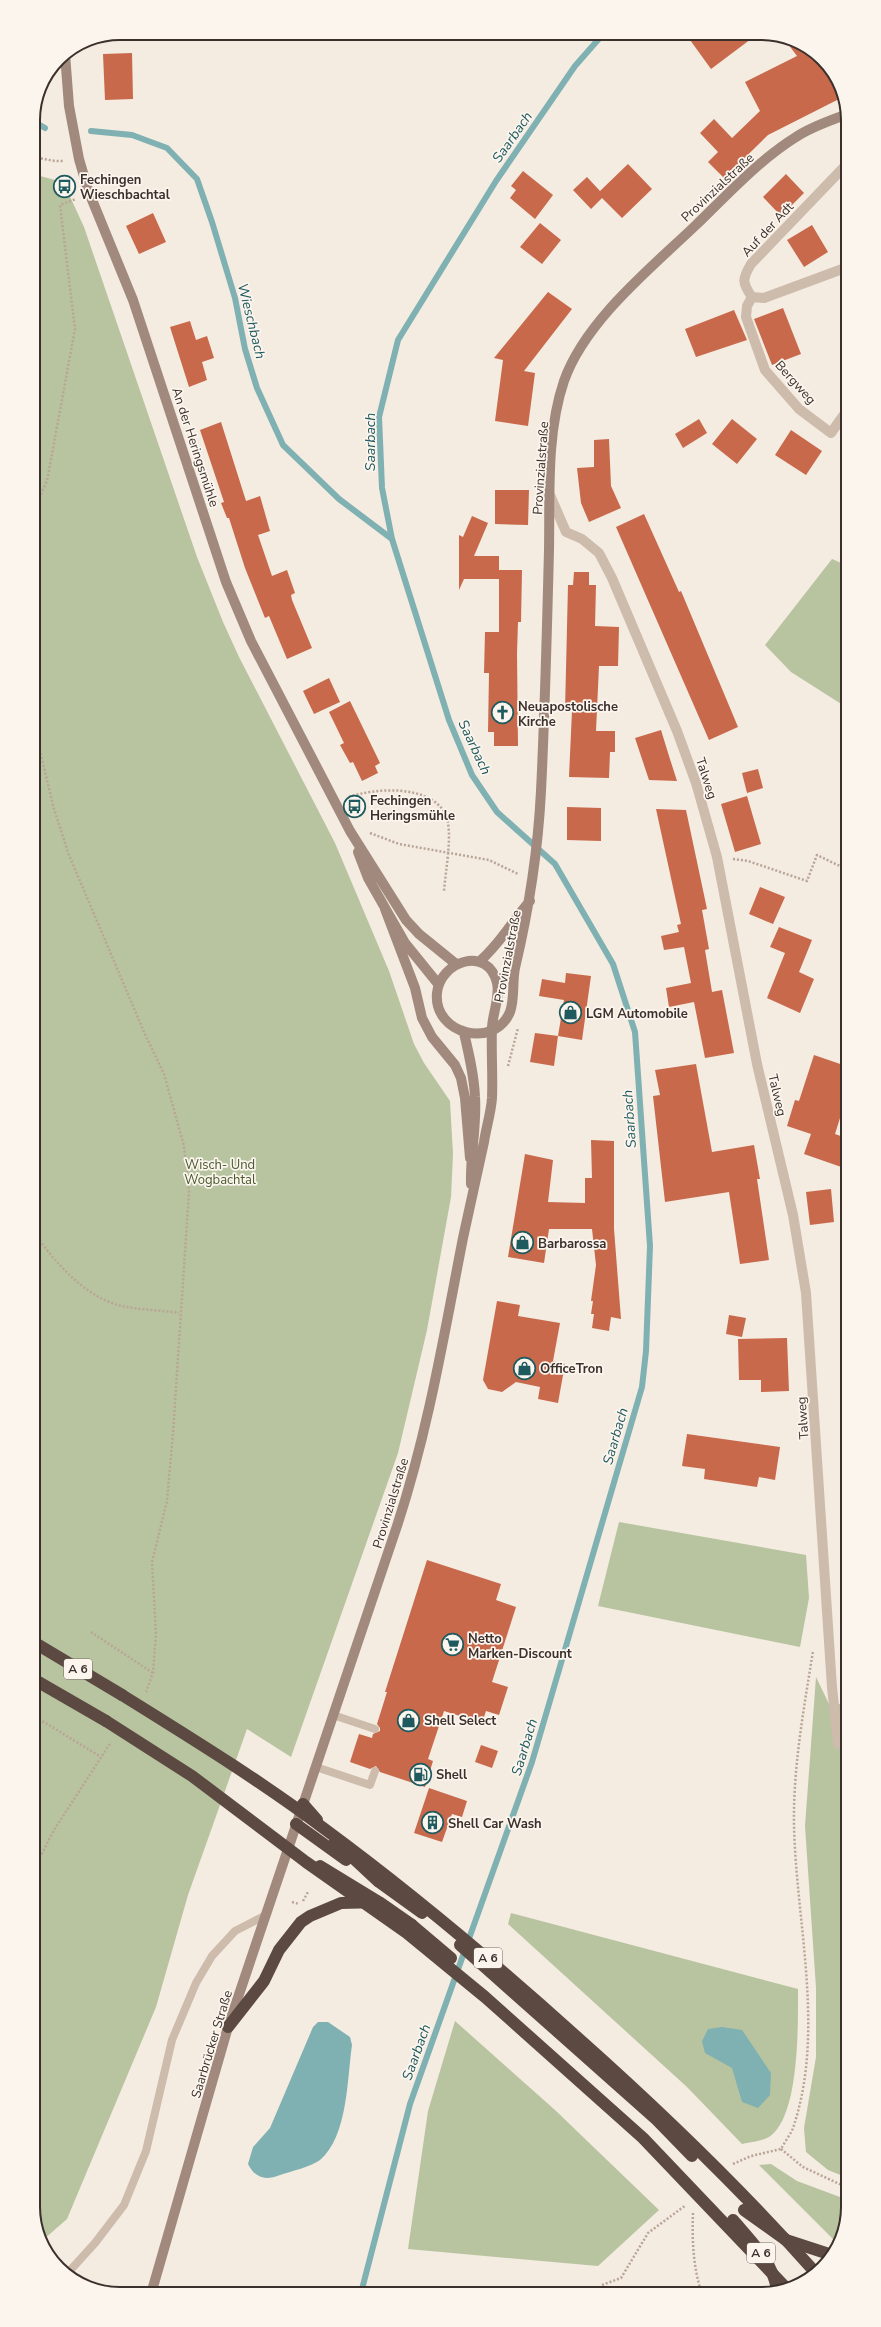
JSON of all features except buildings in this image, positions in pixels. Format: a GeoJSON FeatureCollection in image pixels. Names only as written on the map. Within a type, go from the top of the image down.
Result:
{"type":"FeatureCollection","features":[{"type":"Feature","properties":{"kind":"highway","name":"A 6"},"geometry":{"type":"LineString","coordinates":[[40,1646],[207,1748],[324,1828],[427,1906],[503,1971],[663,2114],[812,2269]]}},
{"type":"Feature","properties":{"kind":"highway","name":"A 6"},"geometry":{"type":"LineString","coordinates":[[40,1683],[106,1721],[192,1776],[306,1862],[407,1933],[485,1997],[643,2138],[781,2284]]}},
{"type":"Feature","properties":{"kind":"highway"},"geometry":{"type":"LineString","coordinates":[[303,1804],[345,1852],[378,1882]]}},
{"type":"Feature","properties":{"kind":"highway"},"geometry":{"type":"LineString","coordinates":[[296,1824],[422,1913],[657,2120],[744,2210],[786,2240],[826,2253]]}},
{"type":"Feature","properties":{"kind":"highway","name":"A 6"},"geometry":{"type":"LineString","coordinates":[[289,1846],[379,1902],[412,1925],[489,1990],[648,2132],[733,2220],[764,2257],[776,2285]]}},
{"type":"Feature","properties":{"kind":"highway"},"geometry":{"type":"LineString","coordinates":[[228,2027],[264,1981],[279,1950],[301,1922],[310,1916],[341,1903],[379,1902]]}},
{"type":"Feature","properties":{"kind":"main road","name":"An der Heringsmühle"},"geometry":{"type":"LineString","coordinates":[[66,61],[69,106],[79,159],[89,194],[135,307],[226,582],[251,641],[350,831],[406,920],[419,934],[456,964]]}},
{"type":"Feature","properties":{"kind":"main road","name":"Provinzialstraße"},"geometry":{"type":"LineString","coordinates":[[303,1804],[414,1473],[492,1102],[492,1031],[505,1021],[513,1000],[514,974],[531,900],[540,807],[547,671],[550,495],[553,438],[564,382],[572,363],[604,318],[680,240],[775,152],[798,135],[841,117]]}},
{"type":"Feature","properties":{"kind":"main road","name":"An der Heringsmühle"},"geometry":{"type":"LineString","coordinates":[[350,831],[368,878],[385,909],[405,943],[439,985]]}},
{"type":"Feature","properties":{"kind":"main road","name":"Provinzialstraße"},"geometry":{"type":"LineString","coordinates":[[480,961],[503,938],[518,914],[531,900]]}},
{"type":"Feature","properties":{"kind":"main road","name":"An der Heringsmühle"},"geometry":{"type":"LineString","coordinates":[[385,909],[415,988],[422,1018],[432,1037],[455,1065],[461,1078],[465,1098],[470,1158]]}},
{"type":"Feature","properties":{"kind":"main road"},"geometry":{"type":"LineString","coordinates":[[465,960],[480,961],[490,969],[496,980],[498,994],[492,1031],[464,1033],[451,1027],[439,1012],[436,996],[444,974],[456,964],[465,960]]}},
{"type":"Feature","properties":{"kind":"main road","name":"Provinzialstraße"},"geometry":{"type":"LineString","coordinates":[[464,1033],[472,1069],[475,1097],[470,1158],[471,1200]]}},
{"type":"Feature","properties":{"kind":"main road","name":"Saarbrücker Straße"},"geometry":{"type":"LineString","coordinates":[[153,2287],[228,2027],[303,1804]]}},
{"type":"Feature","properties":{"kind":"street","name":"Auf der Adt"},"geometry":{"type":"LineString","coordinates":[[752,297],[745,287],[744,275],[751,264],[841,170]]}},
{"type":"Feature","properties":{"kind":"street"},"geometry":{"type":"LineString","coordinates":[[752,297],[764,298],[781,293],[841,270]]}},
{"type":"Feature","properties":{"kind":"street","name":"Bergweg"},"geometry":{"type":"LineString","coordinates":[[752,297],[747,306],[746,317],[765,370],[799,408],[831,433],[841,420]]}},
{"type":"Feature","properties":{"kind":"street","name":"Talweg"},"geometry":{"type":"LineString","coordinates":[[550,495],[566,532],[582,539],[599,553],[612,578],[677,731],[696,783],[717,857],[757,1064],[793,1215],[806,1293],[832,1687],[838,1744]]}},
{"type":"Feature","properties":{"kind":"lane"},"geometry":{"type":"LineString","coordinates":[[333,1715],[375,1728]]}},
{"type":"Feature","properties":{"kind":"lane"},"geometry":{"type":"LineString","coordinates":[[316,1767],[370,1785],[375,1771]]}},
{"type":"Feature","properties":{"kind":"lane"},"geometry":{"type":"LineString","coordinates":[[70,2270],[95,2244],[124,2205],[146,2151],[172,2040],[196,1983],[212,1956],[235,1931],[266,1915]]}},
{"type":"Feature","properties":{"kind":"path"},"geometry":{"type":"LineString","coordinates":[[40,159],[55,162],[79,159]]}},
{"type":"Feature","properties":{"kind":"path"},"geometry":{"type":"LineString","coordinates":[[40,496],[47,481],[75,329],[60,205],[78,198]]}},
{"type":"Feature","properties":{"kind":"path"},"geometry":{"type":"LineString","coordinates":[[40,751],[54,809],[69,854],[144,1032],[164,1074],[184,1146],[188,1192],[167,1501],[152,1562],[156,1634],[153,1673],[150,1686],[141,1698]]}},
{"type":"Feature","properties":{"kind":"path"},"geometry":{"type":"LineString","coordinates":[[335,802],[358,794],[397,789],[421,795],[436,804],[445,814],[449,835],[444,892]]}},
{"type":"Feature","properties":{"kind":"path"},"geometry":{"type":"LineString","coordinates":[[368,832],[399,844],[490,860],[510,871]]}},
{"type":"Feature","properties":{"kind":"path"},"geometry":{"type":"LineString","coordinates":[[717,857],[748,861],[807,881],[817,855],[841,867]]}},
{"type":"Feature","properties":{"kind":"path"},"geometry":{"type":"LineString","coordinates":[[40,1240],[65,1272],[100,1296],[120,1306],[179,1312]]}},
{"type":"Feature","properties":{"kind":"path"},"geometry":{"type":"LineString","coordinates":[[91,1632],[153,1673]]}},
{"type":"Feature","properties":{"kind":"path"},"geometry":{"type":"LineString","coordinates":[[751,2156],[781,2149],[794,2126],[807,2055],[807,1988],[794,1824],[799,1743],[814,1646]]}},
{"type":"Feature","properties":{"kind":"path"},"geometry":{"type":"LineString","coordinates":[[40,1719],[101,1757]]}},
{"type":"Feature","properties":{"kind":"path"},"geometry":{"type":"LineString","coordinates":[[40,1857],[54,1830],[114,1738]]}},
{"type":"Feature","properties":{"kind":"path"},"geometry":{"type":"LineString","coordinates":[[838,1744],[841,1756]]}},
{"type":"Feature","properties":{"kind":"path"},"geometry":{"type":"LineString","coordinates":[[300,1905],[308,1892]]}},
{"type":"Feature","properties":{"kind":"path"},"geometry":{"type":"LineString","coordinates":[[781,2149],[803,2167],[841,2185]]}},
{"type":"Feature","properties":{"kind":"path"},"geometry":{"type":"LineString","coordinates":[[602,2286],[621,2278],[648,2233],[688,2204]]}},
{"type":"Feature","properties":{"kind":"green space","name":"Wisch- Und Wogbachtal"},"geometry":{"type":"Polygon","coordinates":[[[40,176],[55,180],[67,190],[84,227],[197,557],[239,657],[335,843],[389,971],[414,1044],[424,1063],[450,1101],[453,1154],[451,1197],[427,1330],[398,1453],[291,1757],[247,1729],[188,1895],[156,2007],[67,2219],[46,2238],[40,2207],[40,176]]]}},
{"type":"Feature","properties":{"kind":"green space"},"geometry":{"type":"Polygon","coordinates":[[[832,559],[841,563],[841,704],[791,672],[765,645],[832,559]]]}},
{"type":"Feature","properties":{"kind":"green space"},"geometry":{"type":"Polygon","coordinates":[[[619,1522],[806,1555],[809,1598],[800,1647],[598,1606],[619,1522]]]}},
{"type":"Feature","properties":{"kind":"green space"},"geometry":{"type":"Polygon","coordinates":[[[816,1677],[829,1704],[841,1704],[841,2175],[828,2170],[806,2152],[804,2128],[816,2057],[816,1988],[805,1826],[816,1677]]]}},
{"type":"Feature","properties":{"kind":"green space"},"geometry":{"type":"Polygon","coordinates":[[[511,1913],[798,1989],[797,2045],[792,2090],[787,2110],[779,2126],[769,2137],[742,2144],[687,2087],[508,1924],[511,1913]]]}},
{"type":"Feature","properties":{"kind":"green space"},"geometry":{"type":"Polygon","coordinates":[[[455,2021],[555,2110],[659,2210],[598,2266],[408,2249],[428,2111],[455,2021]]]}},
{"type":"Feature","properties":{"kind":"green space"},"geometry":{"type":"Polygon","coordinates":[[[771,2164],[797,2181],[841,2197],[840,2217],[834,2240],[759,2165],[771,2164]]]}},
{"type":"Feature","properties":{"kind":"water"},"geometry":{"type":"Polygon","coordinates":[[[318,2022],[328,2022],[350,2037],[352,2045],[345,2106],[336,2137],[329,2150],[320,2160],[306,2167],[275,2177],[261,2177],[251,2169],[248,2164],[253,2147],[270,2128],[313,2027],[318,2022]]]}},
{"type":"Feature","properties":{"kind":"water"},"geometry":{"type":"Polygon","coordinates":[[[722,2027],[742,2030],[771,2073],[770,2095],[758,2108],[742,2102],[732,2068],[705,2053],[702,2041],[708,2029],[722,2027]]]}},
{"type":"Feature","properties":{"kind":"waterway","name":"Saarbach"},"geometry":{"type":"LineString","coordinates":[[363,2287],[410,2104],[532,1762],[642,1387],[646,1351],[650,1246],[635,1032],[613,964],[555,864],[497,812],[472,775],[449,720],[392,539],[382,488],[379,417],[398,340],[496,181],[575,66],[598,40]]}},
{"type":"Feature","properties":{"kind":"waterway","name":"Wieschbach"},"geometry":{"type":"LineString","coordinates":[[40,125],[45,128]]}},
{"type":"Feature","properties":{"kind":"waterway","name":"Wieschbach"},"geometry":{"type":"LineString","coordinates":[[91,131],[132,135],[167,148],[197,179],[212,222],[235,298],[245,349],[257,388],[283,445],[339,499],[392,539]]}},
{"type":"Feature","properties":{"kind":"place","name":"Fechingen Wieschbachtal"},"geometry":{"type":"Point","coordinates":[64,186]}},
{"type":"Feature","properties":{"kind":"place","name":"Neuapostolische Kirche"},"geometry":{"type":"Point","coordinates":[503,713]}},
{"type":"Feature","properties":{"kind":"place","name":"Fechingen Heringsmühle"},"geometry":{"type":"Point","coordinates":[355,807]}},
{"type":"Feature","properties":{"kind":"place","name":"LGM Automobile"},"geometry":{"type":"Point","coordinates":[570,1013]}},
{"type":"Feature","properties":{"kind":"place","name":"Barbarossa"},"geometry":{"type":"Point","coordinates":[522,1243]}},
{"type":"Feature","properties":{"kind":"place","name":"OfficeTron"},"geometry":{"type":"Point","coordinates":[525,1368]}},
{"type":"Feature","properties":{"kind":"place","name":"Netto Marken-Discount"},"geometry":{"type":"Point","coordinates":[452,1645]}},
{"type":"Feature","properties":{"kind":"place","name":"Shell Select"},"geometry":{"type":"Point","coordinates":[409,1720]}},
{"type":"Feature","properties":{"kind":"place","name":"Shell"},"geometry":{"type":"Point","coordinates":[420,1774]}},
{"type":"Feature","properties":{"kind":"place","name":"Shell Car Wash"},"geometry":{"type":"Point","coordinates":[433,1823]}}]}
